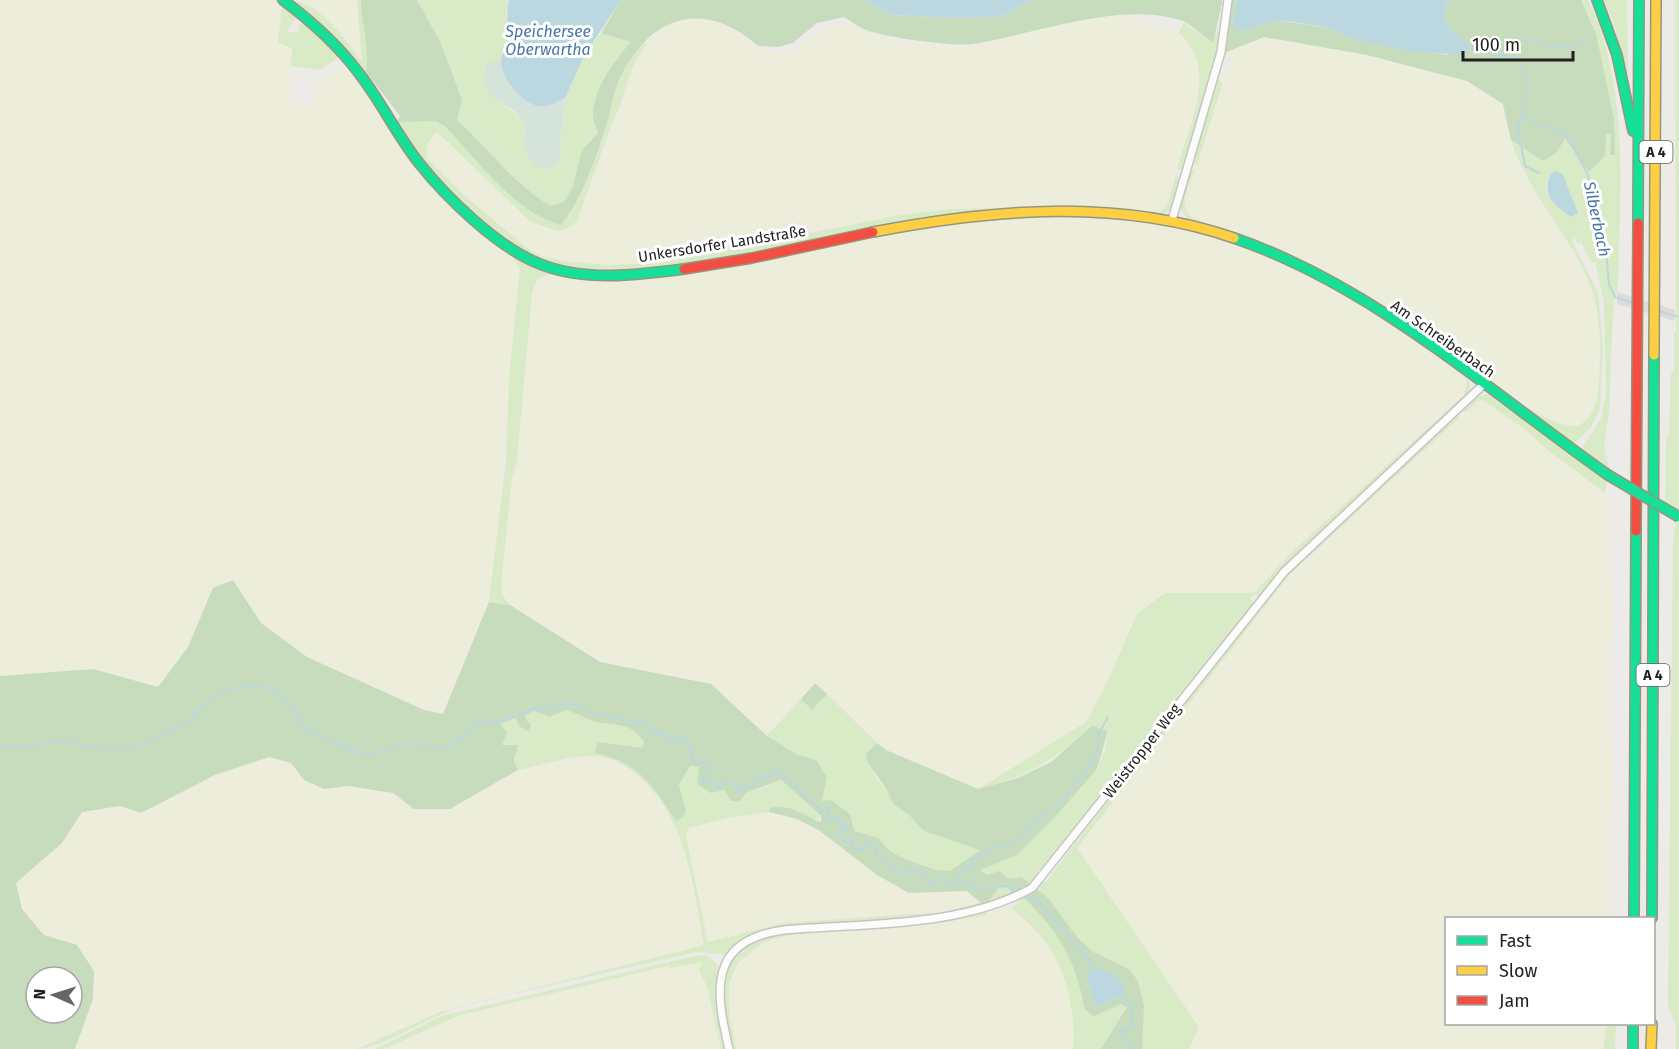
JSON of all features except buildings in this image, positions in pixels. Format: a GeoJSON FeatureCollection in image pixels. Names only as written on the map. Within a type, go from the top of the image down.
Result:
{"type":"FeatureCollection","features":[{"type":"Feature","properties":{"kind":"main road","name":"Unkersdorfer Landstraße"},"geometry":{"type":"LineString","coordinates":[[283,0],[328,38],[348,59],[384,106],[419,162],[433,178],[498,239],[522,256],[544,267],[609,274],[662,272],[813,245],[901,226],[980,216],[1079,213],[1172,220]]}},
{"type":"Feature","properties":{"kind":"main road"},"geometry":{"type":"LineString","coordinates":[[1597,0],[1617,55],[1638,155]]}},
{"type":"Feature","properties":{"kind":"main road","name":"A 4"},"geometry":{"type":"LineString","coordinates":[[1634,917],[1638,0]]}},
{"type":"Feature","properties":{"kind":"main road","name":"A 4"},"geometry":{"type":"LineString","coordinates":[[1652,917],[1656,0]]}},
{"type":"Feature","properties":{"kind":"main road","name":"Am Schreiberbach"},"geometry":{"type":"LineString","coordinates":[[1172,220],[1236,238],[1331,284],[1395,323],[1608,475],[1679,517]]}},
{"type":"Feature","properties":{"kind":"main road"},"geometry":{"type":"LineString","coordinates":[[1633,1025],[1633,1049]]}},
{"type":"Feature","properties":{"kind":"main road"},"geometry":{"type":"LineString","coordinates":[[1652,1025],[1652,1049]]}},
{"type":"Feature","properties":{"kind":"street"},"geometry":{"type":"LineString","coordinates":[[1172,220],[1221,52],[1228,0]]}},
{"type":"Feature","properties":{"kind":"street","name":"Weistropper Weg"},"geometry":{"type":"LineString","coordinates":[[729,1049],[718,995],[726,964],[738,947],[766,932],[952,916],[991,906],[1032,888],[1284,572],[1483,386]]}},
{"type":"Feature","properties":{"kind":"green space"},"geometry":{"type":"Polygon","coordinates":[[[0,0],[274,0],[282,5],[278,43],[292,48],[289,105],[312,105],[316,86],[344,62],[418,170],[517,260],[520,268],[493,584],[487,611],[442,714],[393,698],[307,657],[261,623],[233,580],[213,588],[188,647],[158,687],[93,669],[0,676],[0,0]]]}},
{"type":"Feature","properties":{"kind":"green space"},"geometry":{"type":"Polygon","coordinates":[[[274,0],[279,0],[298,15],[287,30],[289,33],[300,31],[298,25],[305,21],[340,56],[320,70],[291,66],[292,48],[278,43],[282,6],[274,0]]]}},
{"type":"Feature","properties":{"kind":"green space"},"geometry":{"type":"Polygon","coordinates":[[[288,0],[310,6],[330,22],[362,61],[357,0],[361,0],[367,54],[366,72],[288,0]]]}},
{"type":"Feature","properties":{"kind":"green space"},"geometry":{"type":"Polygon","coordinates":[[[301,0],[357,0],[363,62],[335,30],[301,0]]]}},
{"type":"Feature","properties":{"kind":"green space"},"geometry":{"type":"Polygon","coordinates":[[[361,0],[417,0],[440,41],[462,99],[457,120],[525,188],[551,206],[564,202],[573,186],[582,150],[598,133],[593,114],[597,94],[612,66],[631,42],[601,33],[621,0],[865,0],[891,15],[958,18],[1000,17],[1032,0],[1222,0],[1222,3],[1213,43],[1183,21],[1132,14],[1105,16],[964,45],[935,43],[873,32],[844,17],[817,23],[793,43],[778,47],[758,46],[738,31],[719,22],[700,19],[682,20],[664,27],[648,38],[621,76],[587,179],[569,215],[561,225],[528,209],[512,197],[445,126],[436,121],[397,122],[400,116],[366,72],[367,54],[361,0]]]}},
{"type":"Feature","properties":{"kind":"green space"},"geometry":{"type":"Polygon","coordinates":[[[417,0],[509,0],[506,13],[509,39],[501,61],[496,60],[500,103],[522,118],[526,125],[523,134],[539,168],[549,166],[554,157],[561,133],[567,90],[578,64],[601,33],[632,42],[616,59],[593,115],[598,133],[582,150],[573,186],[564,202],[551,206],[538,197],[514,177],[457,120],[462,98],[440,41],[417,0]]]}},
{"type":"Feature","properties":{"kind":"green space"},"geometry":{"type":"Polygon","coordinates":[[[1232,0],[1237,0],[1233,23],[1256,26],[1267,21],[1283,21],[1327,28],[1355,39],[1397,48],[1448,55],[1450,29],[1443,16],[1449,0],[1581,0],[1596,34],[1614,119],[1615,155],[1610,155],[1611,134],[1606,134],[1605,156],[1589,172],[1565,138],[1557,152],[1543,161],[1511,140],[1503,104],[1467,81],[1367,55],[1264,37],[1224,53],[1232,0]]]}},
{"type":"Feature","properties":{"kind":"green space"},"geometry":{"type":"Polygon","coordinates":[[[1581,0],[1588,0],[1611,68],[1620,139],[1618,284],[1613,310],[1609,412],[1604,448],[1609,469],[1606,470],[1580,451],[1601,419],[1606,393],[1604,302],[1595,262],[1591,262],[1581,242],[1578,244],[1575,238],[1572,240],[1598,293],[1603,348],[1600,408],[1591,427],[1572,446],[1359,296],[1188,220],[1180,208],[1189,171],[1195,170],[1185,200],[1187,212],[1191,217],[1258,243],[1361,295],[1467,370],[1529,409],[1554,421],[1572,426],[1579,425],[1585,422],[1593,412],[1598,391],[1600,346],[1597,308],[1589,282],[1580,264],[1527,178],[1511,140],[1543,161],[1565,138],[1611,134],[1610,155],[1615,155],[1596,34],[1581,0]],[[1551,173],[1546,184],[1547,194],[1571,216],[1578,213],[1551,173]]]}},
{"type":"Feature","properties":{"kind":"green space"},"geometry":{"type":"Polygon","coordinates":[[[1604,0],[1627,0],[1628,73],[1613,21],[1604,0]]]}},
{"type":"Feature","properties":{"kind":"green space"},"geometry":{"type":"Polygon","coordinates":[[[1675,0],[1679,0],[1679,511],[1665,503],[1666,439],[1669,435],[1671,373],[1674,370],[1674,331],[1676,331],[1675,0]]]}},
{"type":"Feature","properties":{"kind":"green space"},"geometry":{"type":"Polygon","coordinates":[[[704,10],[723,18],[753,46],[774,54],[791,51],[826,28],[843,23],[895,41],[974,47],[1074,20],[1115,14],[1149,22],[1179,33],[1198,57],[1202,82],[1167,208],[1161,212],[949,209],[900,215],[661,263],[610,265],[569,262],[540,256],[527,248],[465,196],[427,158],[426,144],[436,131],[531,222],[589,191],[613,123],[620,110],[633,67],[642,49],[669,19],[681,13],[704,10]]]}},
{"type":"Feature","properties":{"kind":"green space"},"geometry":{"type":"Polygon","coordinates":[[[1184,22],[1212,43],[1216,32],[1222,34],[1183,170],[1177,169],[1194,116],[1200,81],[1198,64],[1191,48],[1179,33],[1184,22]]]}},
{"type":"Feature","properties":{"kind":"green space"},"geometry":{"type":"Polygon","coordinates":[[[1264,37],[1367,55],[1467,81],[1503,104],[1520,167],[1588,280],[1599,308],[1601,328],[1598,394],[1589,418],[1579,425],[1559,424],[1517,402],[1348,287],[1275,250],[1187,214],[1185,197],[1223,82],[1233,61],[1224,53],[1264,37]]]}},
{"type":"Feature","properties":{"kind":"green space"},"geometry":{"type":"Polygon","coordinates":[[[641,43],[648,43],[631,71],[577,221],[568,228],[558,231],[531,222],[436,131],[427,144],[427,158],[465,196],[527,248],[540,256],[569,262],[610,265],[661,263],[900,215],[949,209],[1079,208],[1161,212],[1168,203],[1176,175],[1180,179],[1173,205],[1170,210],[1161,215],[1032,212],[935,218],[868,229],[701,263],[633,271],[633,276],[682,272],[901,229],[967,220],[1079,215],[1168,222],[1183,226],[1109,219],[1000,220],[894,234],[671,275],[619,279],[545,275],[536,281],[532,293],[517,460],[512,478],[501,584],[503,596],[510,605],[489,601],[506,461],[509,380],[520,268],[513,257],[418,170],[385,118],[390,120],[417,163],[442,190],[442,183],[414,151],[397,122],[436,121],[445,126],[512,197],[528,209],[561,225],[569,215],[588,179],[618,83],[641,43]]]}},
{"type":"Feature","properties":{"kind":"green space"},"geometry":{"type":"Polygon","coordinates":[[[1217,79],[1223,82],[1197,165],[1193,162],[1217,79]]]}},
{"type":"Feature","properties":{"kind":"green space"},"geometry":{"type":"Polygon","coordinates":[[[1054,217],[1168,224],[1219,237],[1252,250],[1343,295],[1393,326],[1460,373],[1467,381],[1467,390],[1293,551],[1254,593],[1165,593],[1086,722],[978,789],[886,750],[815,683],[767,736],[711,684],[600,662],[548,631],[510,605],[503,596],[501,584],[512,478],[517,460],[532,293],[533,285],[540,277],[550,275],[628,279],[662,276],[927,227],[967,221],[1054,217]]]}},
{"type":"Feature","properties":{"kind":"green space"},"geometry":{"type":"Polygon","coordinates":[[[1240,244],[1278,260],[1322,283],[1240,244]]]}},
{"type":"Feature","properties":{"kind":"green space"},"geometry":{"type":"Polygon","coordinates":[[[1322,283],[1343,293],[1386,322],[1343,295],[1322,283]]]}},
{"type":"Feature","properties":{"kind":"green space"},"geometry":{"type":"Polygon","coordinates":[[[1386,322],[1434,352],[1461,375],[1439,357],[1386,322]]]}},
{"type":"Feature","properties":{"kind":"green space"},"geometry":{"type":"Polygon","coordinates":[[[1461,375],[1469,381],[1471,391],[1458,406],[1455,404],[1451,408],[1452,411],[1324,529],[1282,570],[1259,597],[1254,593],[1293,551],[1464,395],[1467,381],[1461,375]]]}},
{"type":"Feature","properties":{"kind":"green space"},"geometry":{"type":"Polygon","coordinates":[[[1487,394],[1608,479],[1605,493],[1545,448],[1526,430],[1483,400],[1478,401],[1465,413],[1463,409],[1475,397],[1487,394]]]}},
{"type":"Feature","properties":{"kind":"green space"},"geometry":{"type":"Polygon","coordinates":[[[1483,400],[1526,430],[1545,448],[1608,497],[1613,628],[1608,665],[1612,768],[1609,917],[1445,917],[1445,1025],[1607,1025],[1603,1049],[1189,1049],[1199,1026],[1076,848],[1289,575],[1479,401],[1483,400]]]}},
{"type":"Feature","properties":{"kind":"green space"},"geometry":{"type":"Polygon","coordinates":[[[1457,415],[1459,418],[1289,575],[1077,848],[1199,1027],[1189,1049],[1073,1049],[1071,1007],[1061,970],[1053,953],[1041,937],[1011,908],[1047,880],[1273,589],[1276,590],[1280,585],[1278,583],[1287,573],[1457,415]]]}},
{"type":"Feature","properties":{"kind":"green space"},"geometry":{"type":"Polygon","coordinates":[[[1676,521],[1679,523],[1679,1049],[1676,1049],[1676,1027],[1668,1004],[1673,541],[1676,521]]]}},
{"type":"Feature","properties":{"kind":"green space"},"geometry":{"type":"Polygon","coordinates":[[[233,580],[261,623],[307,657],[424,710],[443,714],[489,602],[510,605],[600,662],[711,684],[767,736],[796,754],[816,760],[827,777],[822,801],[831,800],[850,814],[855,831],[878,838],[890,851],[907,860],[936,870],[950,871],[980,850],[924,831],[908,814],[893,804],[886,788],[868,763],[866,754],[877,743],[886,750],[978,789],[1018,778],[1051,762],[1092,726],[1108,731],[1097,769],[1056,816],[1017,855],[980,870],[987,875],[999,871],[1009,879],[1021,877],[1047,897],[1077,937],[1093,952],[1129,969],[1138,981],[1144,1006],[1142,1049],[1101,1049],[1127,1007],[1121,1004],[1094,1016],[1085,1010],[1076,975],[1063,946],[1044,919],[1019,893],[1012,895],[1008,887],[999,887],[990,900],[981,903],[967,891],[909,893],[877,875],[820,831],[797,819],[769,812],[770,808],[789,808],[818,822],[821,821],[821,816],[781,780],[746,793],[740,801],[731,801],[724,790],[711,793],[697,784],[699,767],[690,766],[679,785],[686,810],[684,816],[676,821],[660,796],[643,777],[623,762],[595,753],[597,742],[643,748],[644,742],[640,736],[626,727],[594,721],[567,710],[549,717],[534,711],[525,716],[531,726],[528,731],[519,726],[516,718],[500,724],[507,732],[502,745],[518,745],[514,761],[518,770],[450,809],[414,809],[393,793],[348,786],[324,789],[304,780],[291,763],[269,757],[215,775],[141,813],[120,806],[82,812],[62,843],[16,883],[22,909],[44,935],[77,945],[94,971],[93,999],[84,1024],[84,965],[24,965],[24,1025],[84,1025],[75,1049],[0,1049],[0,676],[93,669],[158,687],[188,647],[213,588],[233,580]]]}},
{"type":"Feature","properties":{"kind":"green space"},"geometry":{"type":"Polygon","coordinates":[[[1165,593],[1254,593],[1250,599],[1255,603],[1071,838],[1044,871],[1041,868],[1037,872],[1040,876],[1031,886],[1021,877],[1009,879],[999,871],[987,875],[980,870],[1017,855],[1056,816],[1097,769],[1105,750],[1108,731],[1092,726],[1040,766],[1013,778],[978,789],[1086,722],[1104,689],[1137,614],[1165,593]]]}},
{"type":"Feature","properties":{"kind":"green space"},"geometry":{"type":"Polygon","coordinates":[[[815,683],[827,694],[812,710],[801,699],[815,683]]]}},
{"type":"Feature","properties":{"kind":"green space"},"geometry":{"type":"Polygon","coordinates":[[[827,694],[877,743],[867,754],[877,779],[886,788],[893,804],[908,814],[924,831],[981,850],[950,871],[936,870],[907,860],[890,851],[878,838],[855,831],[854,822],[822,801],[827,777],[816,760],[796,754],[767,736],[801,699],[812,710],[827,694]]]}},
{"type":"Feature","properties":{"kind":"green space"},"geometry":{"type":"Polygon","coordinates":[[[567,710],[594,721],[626,727],[635,733],[644,743],[644,748],[595,753],[623,762],[643,777],[660,796],[676,820],[686,810],[679,785],[690,766],[699,766],[697,784],[732,793],[753,791],[781,780],[821,817],[818,822],[797,810],[770,808],[769,812],[732,817],[688,828],[686,837],[708,942],[784,923],[945,912],[990,900],[999,887],[1008,887],[1012,895],[946,914],[764,930],[745,938],[725,955],[698,952],[488,1000],[447,1012],[379,1044],[357,1049],[440,1012],[704,945],[692,878],[679,836],[658,797],[643,780],[633,771],[609,758],[595,756],[566,759],[518,770],[514,761],[518,745],[501,745],[499,724],[516,718],[529,721],[524,716],[534,711],[549,717],[567,710]]]}},
{"type":"Feature","properties":{"kind":"green space"},"geometry":{"type":"Polygon","coordinates":[[[595,756],[611,759],[633,771],[655,792],[680,835],[686,854],[704,945],[459,1007],[357,1049],[75,1049],[93,999],[77,945],[44,935],[22,909],[16,883],[62,843],[82,812],[120,806],[141,813],[215,775],[269,757],[291,763],[304,780],[324,789],[348,786],[393,793],[414,809],[449,809],[518,770],[595,756]]]}},
{"type":"Feature","properties":{"kind":"green space"},"geometry":{"type":"Polygon","coordinates":[[[769,812],[797,819],[842,847],[952,892],[967,891],[981,903],[921,914],[784,923],[708,942],[686,837],[688,828],[732,817],[769,812]]]}},
{"type":"Feature","properties":{"kind":"green space"},"geometry":{"type":"Polygon","coordinates":[[[1011,908],[1032,924],[1064,973],[1073,1005],[1073,1049],[736,1049],[729,1013],[729,983],[738,963],[764,942],[791,935],[945,922],[1011,908]]]}},
{"type":"Feature","properties":{"kind":"green space"},"geometry":{"type":"Polygon","coordinates":[[[986,911],[987,915],[945,922],[791,935],[764,942],[738,963],[729,983],[729,1013],[736,1049],[731,1049],[728,1037],[731,1035],[724,1010],[723,985],[731,961],[751,942],[768,935],[788,931],[927,922],[986,911]]]}},
{"type":"Feature","properties":{"kind":"green space"},"geometry":{"type":"Polygon","coordinates":[[[698,955],[707,956],[720,967],[716,998],[726,1049],[721,1049],[707,986],[699,971],[702,962],[671,968],[668,966],[460,1015],[384,1049],[375,1049],[442,1016],[698,955]]]}},
{"type":"Feature","properties":{"kind":"green space"},"geometry":{"type":"Polygon","coordinates":[[[702,962],[699,971],[707,986],[721,1049],[384,1049],[460,1015],[668,966],[671,968],[702,962]]]}},
{"type":"Feature","properties":{"kind":"green space"},"geometry":{"type":"Polygon","coordinates":[[[1607,1025],[1616,1025],[1615,1049],[1603,1049],[1607,1025]]]}},
{"type":"Feature","properties":{"kind":"shaded area"},"geometry":{"type":"Polygon","coordinates":[[[496,60],[501,61],[510,83],[523,98],[542,104],[565,98],[558,166],[539,168],[535,164],[526,148],[524,137],[526,125],[520,116],[490,95],[486,88],[485,78],[487,65],[496,60]]]}},
{"type":"Feature","properties":{"kind":"water","name":"Speichersee Oberwartha"},"geometry":{"type":"Polygon","coordinates":[[[509,0],[621,0],[584,56],[565,98],[549,105],[536,105],[522,98],[510,85],[501,63],[508,40],[509,0]]]}},
{"type":"Feature","properties":{"kind":"water"},"geometry":{"type":"Polygon","coordinates":[[[865,0],[1032,0],[1000,17],[958,18],[891,15],[865,0]]]}},
{"type":"Feature","properties":{"kind":"water"},"geometry":{"type":"Polygon","coordinates":[[[1237,0],[1449,0],[1443,16],[1450,29],[1471,47],[1466,54],[1411,51],[1357,40],[1327,28],[1286,21],[1237,30],[1233,23],[1237,0]]]}},
{"type":"Feature","properties":{"kind":"water"},"geometry":{"type":"Polygon","coordinates":[[[1557,171],[1562,173],[1578,213],[1571,217],[1554,203],[1548,193],[1551,173],[1557,171]]]}},
{"type":"Feature","properties":{"kind":"water"},"geometry":{"type":"Polygon","coordinates":[[[1098,968],[1119,980],[1125,993],[1098,1006],[1095,1004],[1088,979],[1092,971],[1098,968]]]}},
{"type":"Feature","properties":{"kind":"pier"},"geometry":{"type":"Polygon","coordinates":[[[1617,292],[1675,310],[1675,321],[1617,304],[1617,292]]]}},
{"type":"Feature","properties":{"kind":"waterway"},"geometry":{"type":"LineString","coordinates":[[1501,52],[1529,38],[1544,45],[1558,47],[1588,39]]}},
{"type":"Feature","properties":{"kind":"waterway","name":"Silberbach"},"geometry":{"type":"LineString","coordinates":[[1470,47],[1521,60],[1528,87],[1521,117],[1566,134],[1588,175],[1598,232],[1606,251],[1609,284],[1615,297],[1633,303]]}},
{"type":"Feature","properties":{"kind":"waterway"},"geometry":{"type":"LineString","coordinates":[[1521,117],[1518,129],[1525,166],[1539,173]]}},
{"type":"Feature","properties":{"kind":"waterway","name":"Silberbach"},"geometry":{"type":"LineString","coordinates":[[1659,311],[1679,317]]}},
{"type":"Feature","properties":{"kind":"waterway"},"geometry":{"type":"LineString","coordinates":[[0,747],[25,747],[67,740],[87,747],[112,749],[137,746],[186,724],[205,703],[224,691],[249,685],[261,685],[281,694],[295,709],[299,726],[356,752],[372,754],[409,743],[440,748],[454,744],[478,724],[502,721],[537,708],[570,704],[594,713],[606,714],[609,718],[644,722],[648,730],[659,731],[657,735],[665,735],[671,741],[679,737],[687,740],[693,761],[710,763],[713,770],[703,777],[702,782],[716,782],[719,788],[724,782],[732,783],[740,792],[743,785],[751,787],[761,776],[771,778],[774,770],[777,770],[822,811],[825,808],[829,810],[826,816],[828,819],[839,817],[842,827],[845,825],[848,828],[840,831],[840,838],[846,843],[853,840],[852,847],[862,850],[866,842],[874,845],[876,855],[903,874],[906,871],[922,870],[929,885],[944,878],[952,886],[964,883],[983,890],[1004,886],[1019,891]]}},
{"type":"Feature","properties":{"kind":"waterway"},"geometry":{"type":"LineString","coordinates":[[956,886],[956,879],[963,870],[972,869],[969,865],[974,858],[983,856],[992,847],[1017,841],[1024,836],[1029,826],[1061,801],[1092,764],[1098,747],[1098,735],[1108,717]]}},
{"type":"Feature","properties":{"kind":"waterway"},"geometry":{"type":"LineString","coordinates":[[1026,897],[1036,899],[1092,963],[1087,976],[1090,978]]}},
{"type":"Feature","properties":{"kind":"waterway"},"geometry":{"type":"LineString","coordinates":[[1117,995],[1131,1002],[1132,1029],[1125,1031],[1122,1028],[1119,1031],[1133,1049]]}},
{"type":"Feature","properties":{"kind":"traffic: fast"},"geometry":{"type":"LineString","coordinates":[[283,0],[323,33],[350,62],[430,176],[458,206],[507,246],[540,264],[575,273],[611,276],[684,269]]}},
{"type":"Feature","properties":{"kind":"traffic: fast"},"geometry":{"type":"LineString","coordinates":[[1597,0],[1617,55],[1633,131]]}},
{"type":"Feature","properties":{"kind":"traffic: fast"},"geometry":{"type":"LineString","coordinates":[[1638,223],[1639,0]]}},
{"type":"Feature","properties":{"kind":"traffic: fast"},"geometry":{"type":"LineString","coordinates":[[1234,238],[1335,283],[1382,312],[1429,343],[1608,475]]}},
{"type":"Feature","properties":{"kind":"traffic: fast"},"geometry":{"type":"LineString","coordinates":[[1652,917],[1654,355]]}},
{"type":"Feature","properties":{"kind":"traffic: fast"},"geometry":{"type":"LineString","coordinates":[[1608,475],[1679,517]]}},
{"type":"Feature","properties":{"kind":"traffic: fast"},"geometry":{"type":"LineString","coordinates":[[1634,917],[1636,531]]}},
{"type":"Feature","properties":{"kind":"traffic: fast"},"geometry":{"type":"LineString","coordinates":[[1633,1025],[1633,1049]]}},
{"type":"Feature","properties":{"kind":"traffic: slow"},"geometry":{"type":"LineString","coordinates":[[1654,355],[1656,0]]}},
{"type":"Feature","properties":{"kind":"traffic: slow"},"geometry":{"type":"LineString","coordinates":[[873,232],[963,218],[1054,211],[1100,212],[1145,217],[1190,225],[1234,238]]}},
{"type":"Feature","properties":{"kind":"traffic: slow"},"geometry":{"type":"LineString","coordinates":[[1651,1049],[1652,1025]]}},
{"type":"Feature","properties":{"kind":"traffic: jam"},"geometry":{"type":"LineString","coordinates":[[1636,531],[1638,223]]}},
{"type":"Feature","properties":{"kind":"traffic: jam"},"geometry":{"type":"LineString","coordinates":[[684,269],[752,258],[873,232]]}}]}
